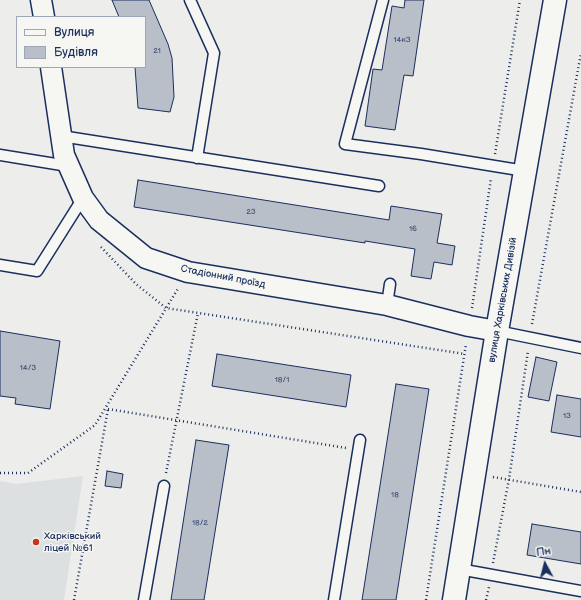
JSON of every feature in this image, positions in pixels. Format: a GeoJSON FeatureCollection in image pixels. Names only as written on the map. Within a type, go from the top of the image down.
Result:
{"type":"FeatureCollection","features":[{"type":"Feature","properties":{"kind":"street"},"geometry":{"type":"LineString","coordinates":[[41,0],[44,16]]}},
{"type":"Feature","properties":{"kind":"street","name":"вулиця Харківських Дивізій"},"geometry":{"type":"LineString","coordinates":[[454,600],[497,331],[555,0]]}},
{"type":"Feature","properties":{"kind":"street","name":"Стадіонний проїзд"},"geometry":{"type":"LineString","coordinates":[[51,68],[61,136],[68,166],[82,198],[99,220],[146,258],[188,272],[387,305],[469,326],[497,331]]}},
{"type":"Feature","properties":{"kind":"lane"},"geometry":{"type":"LineString","coordinates":[[190,0],[214,53],[197,158]]}},
{"type":"Feature","properties":{"kind":"lane"},"geometry":{"type":"LineString","coordinates":[[383,0],[345,144],[421,154],[525,171]]}},
{"type":"Feature","properties":{"kind":"lane"},"geometry":{"type":"LineString","coordinates":[[61,136],[379,186]]}},
{"type":"Feature","properties":{"kind":"lane"},"geometry":{"type":"LineString","coordinates":[[0,155],[68,166]]}},
{"type":"Feature","properties":{"kind":"lane"},"geometry":{"type":"LineString","coordinates":[[0,265],[37,271],[82,198]]}},
{"type":"Feature","properties":{"kind":"lane"},"geometry":{"type":"LineString","coordinates":[[387,305],[390,284]]}},
{"type":"Feature","properties":{"kind":"lane"},"geometry":{"type":"LineString","coordinates":[[497,331],[581,348]]}},
{"type":"Feature","properties":{"kind":"lane"},"geometry":{"type":"LineString","coordinates":[[334,600],[359,445]]}},
{"type":"Feature","properties":{"kind":"lane"},"geometry":{"type":"LineString","coordinates":[[144,600],[164,486]]}},
{"type":"Feature","properties":{"kind":"lane"},"geometry":{"type":"LineString","coordinates":[[459,569],[581,591]]}},
{"type":"Feature","properties":{"kind":"path"},"geometry":{"type":"LineString","coordinates":[[426,600],[520,0]]}},
{"type":"Feature","properties":{"kind":"path"},"geometry":{"type":"LineString","coordinates":[[0,473],[28,472],[95,426],[188,272]]}},
{"type":"Feature","properties":{"kind":"path"},"geometry":{"type":"LineString","coordinates":[[166,308],[465,354]]}},
{"type":"Feature","properties":{"kind":"path"},"geometry":{"type":"LineString","coordinates":[[164,486],[198,312]]}},
{"type":"Feature","properties":{"kind":"path"},"geometry":{"type":"LineString","coordinates":[[74,600],[109,402]]}},
{"type":"Feature","properties":{"kind":"path"},"geometry":{"type":"LineString","coordinates":[[108,409],[359,445]]}},
{"type":"Feature","properties":{"kind":"path"},"geometry":{"type":"LineString","coordinates":[[475,473],[581,492]]}},
{"type":"Feature","properties":{"kind":"shaded area","name":"Харківський ліцей №61"},"geometry":{"type":"Polygon","coordinates":[[[83,476],[64,600],[0,600],[0,481],[16,484],[83,476]]]}},
{"type":"Feature","properties":{"kind":"building"},"geometry":{"type":"Polygon","coordinates":[[[112,0],[149,0],[168,44],[172,58],[174,97],[170,112],[138,108],[135,68],[146,68],[146,16],[119,16],[112,0]]]}},
{"type":"Feature","properties":{"kind":"building"},"geometry":{"type":"Polygon","coordinates":[[[405,0],[424,0],[413,76],[404,75],[395,130],[365,126],[373,69],[382,70],[392,6],[404,8],[405,0]]]}},
{"type":"Feature","properties":{"kind":"building"},"geometry":{"type":"Polygon","coordinates":[[[138,180],[389,220],[391,206],[442,214],[437,243],[455,246],[452,265],[434,262],[431,279],[411,276],[415,249],[365,241],[365,243],[134,207],[138,180]]]}},
{"type":"Feature","properties":{"kind":"building"},"geometry":{"type":"Polygon","coordinates":[[[0,331],[60,341],[50,409],[15,404],[16,398],[0,396],[0,331]]]}},
{"type":"Feature","properties":{"kind":"building"},"geometry":{"type":"Polygon","coordinates":[[[217,354],[351,375],[346,407],[212,386],[217,354]]]}},
{"type":"Feature","properties":{"kind":"building"},"geometry":{"type":"Polygon","coordinates":[[[536,357],[557,362],[549,401],[528,397],[536,357]]]}},
{"type":"Feature","properties":{"kind":"building"},"geometry":{"type":"Polygon","coordinates":[[[396,384],[429,389],[396,600],[362,600],[396,384]]]}},
{"type":"Feature","properties":{"kind":"building"},"geometry":{"type":"Polygon","coordinates":[[[557,395],[581,399],[581,437],[551,432],[557,395]]]}},
{"type":"Feature","properties":{"kind":"building"},"geometry":{"type":"Polygon","coordinates":[[[196,440],[229,445],[204,600],[171,600],[196,440]]]}},
{"type":"Feature","properties":{"kind":"building"},"geometry":{"type":"Polygon","coordinates":[[[107,471],[123,474],[121,488],[105,486],[107,471]]]}},
{"type":"Feature","properties":{"kind":"building"},"geometry":{"type":"Polygon","coordinates":[[[532,524],[581,532],[581,564],[527,555],[532,524]]]}},
{"type":"Feature","properties":{"kind":"place","name":"Харківський ліцей №61"},"geometry":{"type":"Point","coordinates":[36,542]}}]}
